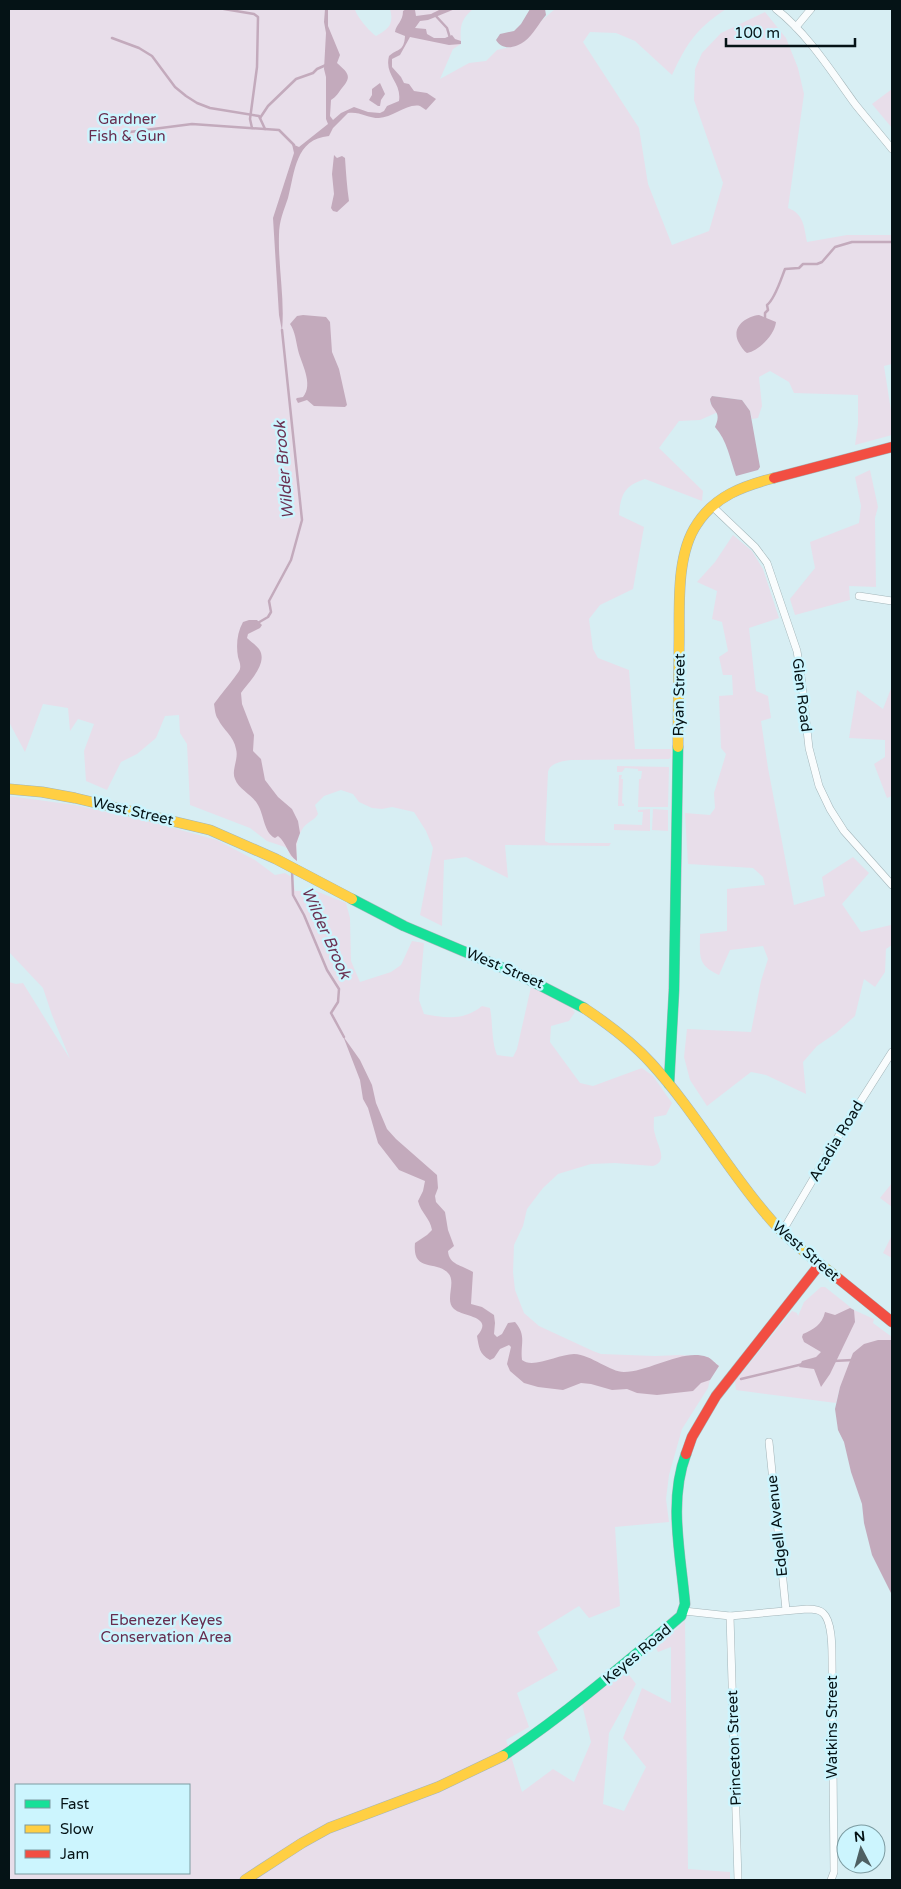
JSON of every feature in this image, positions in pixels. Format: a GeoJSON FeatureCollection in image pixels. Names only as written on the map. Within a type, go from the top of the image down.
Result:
{"type":"FeatureCollection","features":[{"type":"Feature","properties":{"kind":"street"},"geometry":{"type":"LineString","coordinates":[[776,9],[796,26],[892,149]]}},
{"type":"Feature","properties":{"kind":"street"},"geometry":{"type":"LineString","coordinates":[[796,26],[811,9]]}},
{"type":"Feature","properties":{"kind":"street","name":"Ryan Street"},"geometry":{"type":"LineString","coordinates":[[669,1084],[674,990],[681,583],[685,554],[691,536],[699,520],[712,506],[723,497],[747,486],[892,447]]}},
{"type":"Feature","properties":{"kind":"street","name":"Glen Road"},"geometry":{"type":"LineString","coordinates":[[712,506],[755,547],[767,563],[797,651],[809,748],[819,786],[830,809],[844,831],[892,884]]}},
{"type":"Feature","properties":{"kind":"street"},"geometry":{"type":"LineString","coordinates":[[859,596],[892,602]]}},
{"type":"Feature","properties":{"kind":"street","name":"West Street"},"geometry":{"type":"LineString","coordinates":[[9,789],[65,795],[193,826],[230,838],[403,925],[526,976],[565,996],[624,1036],[652,1063],[692,1112],[747,1191],[782,1232],[892,1322]]}},
{"type":"Feature","properties":{"kind":"street","name":"Acadia Road"},"geometry":{"type":"LineString","coordinates":[[782,1232],[847,1122],[892,1052]]}},
{"type":"Feature","properties":{"kind":"street","name":"Keyes Road"},"geometry":{"type":"LineString","coordinates":[[245,1880],[329,1828],[438,1787],[496,1760],[530,1738],[586,1696],[677,1621],[684,1611],[677,1508],[681,1471],[689,1445],[701,1420],[720,1392],[820,1264]]}},
{"type":"Feature","properties":{"kind":"street","name":"Edgell Avenue"},"geometry":{"type":"LineString","coordinates":[[769,1442],[786,1610]]}},
{"type":"Feature","properties":{"kind":"street","name":"Watkins Street"},"geometry":{"type":"LineString","coordinates":[[786,1610],[807,1609],[818,1610],[823,1613],[827,1619],[831,1639],[834,1873],[831,1880]]}},
{"type":"Feature","properties":{"kind":"street"},"geometry":{"type":"LineString","coordinates":[[684,1611],[730,1616],[786,1610]]}},
{"type":"Feature","properties":{"kind":"street","name":"Princeton Street"},"geometry":{"type":"LineString","coordinates":[[730,1616],[738,1880]]}},
{"type":"Feature","properties":{"kind":"green space","name":"Gardner Fish & Gun"},"geometry":{"type":"Polygon","coordinates":[[[9,9],[355,9],[364,24],[376,36],[389,26],[391,22],[390,9],[473,9],[463,20],[461,44],[453,49],[440,79],[469,63],[486,61],[497,50],[515,46],[525,41],[540,22],[555,9],[726,9],[707,23],[693,38],[672,75],[635,41],[616,33],[590,32],[583,42],[639,128],[648,184],[672,245],[709,231],[723,183],[694,100],[695,69],[702,53],[721,33],[765,12],[786,38],[798,68],[804,94],[788,208],[800,217],[807,242],[847,235],[892,235],[892,364],[884,366],[892,417],[892,435],[855,445],[858,424],[858,395],[794,393],[789,382],[770,371],[759,377],[762,406],[758,418],[752,419],[750,411],[742,400],[712,396],[710,403],[718,412],[700,420],[679,421],[659,448],[703,491],[702,501],[645,479],[632,485],[625,492],[619,515],[644,527],[633,589],[600,605],[589,619],[593,649],[598,658],[629,670],[635,749],[671,749],[671,757],[669,759],[571,760],[551,766],[548,772],[545,838],[545,841],[549,843],[611,843],[609,846],[505,845],[508,878],[466,857],[444,860],[442,926],[420,915],[433,848],[426,831],[414,812],[392,807],[372,808],[359,802],[353,794],[341,790],[324,796],[315,805],[318,814],[305,826],[299,836],[297,861],[290,856],[285,847],[267,841],[250,828],[190,805],[187,744],[180,733],[179,715],[165,716],[156,738],[137,754],[121,762],[107,790],[86,781],[84,751],[94,724],[78,719],[70,731],[68,708],[43,704],[25,752],[9,722],[9,9]]]}},
{"type":"Feature","properties":{"kind":"green space"},"geometry":{"type":"Polygon","coordinates":[[[892,89],[892,128],[872,104],[892,89]]]}},
{"type":"Feature","properties":{"kind":"green space"},"geometry":{"type":"Polygon","coordinates":[[[870,470],[878,507],[875,518],[876,587],[849,586],[850,600],[795,615],[790,599],[815,568],[810,542],[859,523],[861,506],[855,477],[870,470]]]}},
{"type":"Feature","properties":{"kind":"green space"},"geometry":{"type":"Polygon","coordinates":[[[733,535],[752,551],[763,569],[779,618],[749,628],[756,691],[768,696],[771,718],[761,721],[794,905],[825,896],[822,877],[853,857],[869,873],[842,904],[861,932],[891,925],[892,945],[886,949],[885,972],[875,987],[864,979],[855,1016],[836,1033],[817,1046],[803,1062],[806,1094],[766,1075],[751,1072],[707,1106],[690,1080],[684,1057],[687,1029],[751,1032],[761,981],[768,959],[763,946],[730,950],[719,975],[703,963],[700,954],[700,934],[727,931],[727,889],[765,885],[763,877],[753,868],[688,864],[685,813],[710,815],[715,808],[714,793],[726,754],[721,748],[719,696],[733,695],[732,675],[723,675],[719,657],[728,651],[722,622],[712,619],[717,591],[697,582],[715,562],[733,535]]]}},
{"type":"Feature","properties":{"kind":"green space"},"geometry":{"type":"Polygon","coordinates":[[[892,686],[892,796],[887,798],[874,764],[885,757],[885,740],[849,738],[857,690],[883,709],[892,686]]]}},
{"type":"Feature","properties":{"kind":"green space"},"geometry":{"type":"Polygon","coordinates":[[[617,766],[669,767],[668,807],[638,807],[639,779],[641,779],[642,771],[625,768],[622,772],[617,772],[617,766]]]}},
{"type":"Feature","properties":{"kind":"green space"},"geometry":{"type":"Polygon","coordinates":[[[619,775],[622,775],[621,779],[623,779],[622,803],[624,806],[618,806],[619,775]]]}},
{"type":"Feature","properties":{"kind":"green space","name":"Ebenezer Keyes Conservation Area"},"geometry":{"type":"Polygon","coordinates":[[[9,796],[75,805],[155,823],[217,840],[255,860],[275,875],[285,873],[293,878],[295,891],[316,891],[346,903],[350,918],[351,961],[360,982],[391,972],[401,965],[412,941],[424,943],[419,1000],[424,1014],[454,1017],[468,1014],[482,1006],[490,1008],[497,1055],[513,1057],[517,1049],[531,987],[564,1002],[575,1012],[569,1021],[551,1026],[550,1042],[580,1083],[593,1086],[642,1068],[653,1076],[672,1103],[666,1115],[654,1117],[654,1130],[661,1152],[658,1164],[653,1166],[615,1163],[591,1164],[558,1174],[543,1188],[527,1209],[523,1226],[514,1245],[513,1272],[515,1290],[524,1313],[539,1326],[601,1354],[708,1357],[719,1366],[710,1380],[708,1388],[682,1429],[669,1475],[666,1499],[669,1522],[615,1527],[620,1606],[589,1618],[579,1606],[537,1632],[558,1670],[517,1693],[529,1727],[506,1740],[522,1792],[553,1769],[574,1782],[591,1742],[582,1704],[626,1671],[636,1684],[609,1733],[603,1804],[624,1811],[646,1767],[623,1738],[642,1688],[671,1703],[671,1647],[658,1652],[656,1648],[685,1621],[688,1869],[730,1872],[730,1880],[9,1880],[9,982],[23,983],[70,1059],[43,988],[9,952],[9,796]]]}},
{"type":"Feature","properties":{"kind":"green space"},"geometry":{"type":"Polygon","coordinates":[[[650,809],[650,831],[614,830],[614,824],[642,825],[643,812],[638,812],[638,810],[650,809]]]}},
{"type":"Feature","properties":{"kind":"green space"},"geometry":{"type":"Polygon","coordinates":[[[653,809],[668,810],[668,831],[652,830],[653,809]]]}},
{"type":"Feature","properties":{"kind":"green space"},"geometry":{"type":"Polygon","coordinates":[[[892,1183],[892,1207],[880,1198],[892,1183]]]}},
{"type":"Feature","properties":{"kind":"green space"},"geometry":{"type":"Polygon","coordinates":[[[892,1235],[892,1258],[883,1253],[892,1235]]]}},
{"type":"Feature","properties":{"kind":"green space"},"geometry":{"type":"Polygon","coordinates":[[[821,1287],[825,1287],[854,1310],[874,1319],[873,1323],[892,1337],[892,1340],[878,1340],[840,1387],[836,1403],[736,1390],[735,1381],[792,1311],[797,1313],[798,1316],[804,1302],[821,1287]]]}},
{"type":"Feature","properties":{"kind":"shaded area"},"geometry":{"type":"Polygon","coordinates":[[[325,9],[328,9],[328,26],[340,55],[337,63],[346,72],[348,77],[345,84],[331,100],[330,116],[333,120],[341,113],[354,107],[368,112],[380,113],[387,106],[399,101],[398,89],[388,63],[389,56],[403,45],[405,36],[395,32],[402,18],[403,11],[406,9],[415,10],[416,16],[431,14],[441,9],[455,9],[428,20],[420,21],[415,28],[426,29],[427,34],[434,38],[445,38],[452,35],[455,39],[461,41],[461,44],[449,45],[410,37],[400,55],[392,59],[392,67],[404,83],[409,84],[414,91],[427,93],[436,99],[426,110],[420,106],[415,106],[379,118],[348,113],[333,128],[329,136],[318,138],[309,143],[298,158],[279,230],[279,259],[283,307],[282,331],[279,315],[273,218],[294,153],[292,144],[299,147],[328,124],[326,119],[326,77],[324,69],[325,9]]]}},
{"type":"Feature","properties":{"kind":"shaded area"},"geometry":{"type":"Polygon","coordinates":[[[530,9],[545,9],[546,15],[531,36],[513,47],[502,46],[496,40],[500,34],[514,31],[521,24],[530,9]]]}},
{"type":"Feature","properties":{"kind":"shaded area"},"geometry":{"type":"Polygon","coordinates":[[[380,83],[385,94],[380,106],[378,106],[369,100],[372,95],[372,89],[380,83]]]}},
{"type":"Feature","properties":{"kind":"shaded area"},"geometry":{"type":"Polygon","coordinates":[[[334,155],[337,158],[342,156],[345,158],[349,201],[337,212],[331,208],[334,194],[332,174],[334,155]]]}},
{"type":"Feature","properties":{"kind":"shaded area"},"geometry":{"type":"Polygon","coordinates":[[[759,315],[776,322],[775,327],[762,345],[747,353],[739,343],[736,333],[740,324],[748,318],[759,315]]]}},
{"type":"Feature","properties":{"kind":"shaded area"},"geometry":{"type":"Polygon","coordinates":[[[297,316],[326,317],[330,322],[332,352],[339,369],[347,405],[345,407],[314,406],[307,400],[298,403],[296,399],[303,397],[306,392],[307,380],[290,324],[297,316]]]}},
{"type":"Feature","properties":{"kind":"shaded area"},"geometry":{"type":"Polygon","coordinates":[[[712,396],[742,400],[750,411],[760,467],[758,470],[736,476],[725,444],[715,427],[718,417],[711,403],[710,399],[712,396]]]}},
{"type":"Feature","properties":{"kind":"shaded area"},"geometry":{"type":"Polygon","coordinates":[[[257,620],[262,625],[248,634],[247,638],[259,649],[261,660],[260,666],[241,693],[242,704],[254,735],[253,751],[261,759],[265,780],[278,797],[292,809],[298,821],[300,833],[296,844],[297,861],[278,836],[275,838],[271,836],[266,828],[258,805],[237,783],[234,776],[237,757],[235,744],[220,723],[215,712],[214,704],[240,669],[237,648],[238,635],[243,622],[257,620]]]}},
{"type":"Feature","properties":{"kind":"shaded area"},"geometry":{"type":"Polygon","coordinates":[[[343,1036],[360,1060],[372,1085],[376,1103],[387,1129],[437,1175],[436,1202],[445,1212],[448,1230],[454,1246],[448,1251],[449,1256],[453,1262],[473,1272],[471,1304],[482,1307],[494,1315],[494,1334],[497,1337],[502,1334],[508,1323],[515,1322],[522,1336],[522,1360],[533,1363],[574,1354],[587,1357],[624,1372],[634,1371],[677,1358],[698,1355],[709,1358],[719,1366],[710,1380],[701,1383],[693,1391],[657,1395],[637,1393],[627,1389],[612,1390],[581,1383],[563,1390],[524,1383],[510,1371],[507,1364],[511,1347],[509,1345],[500,1349],[494,1358],[490,1360],[484,1355],[480,1350],[477,1336],[482,1329],[482,1324],[476,1318],[458,1312],[451,1305],[451,1281],[448,1273],[443,1269],[417,1259],[415,1243],[432,1230],[418,1201],[425,1181],[399,1170],[378,1143],[368,1108],[363,1099],[360,1080],[343,1036]]]}},
{"type":"Feature","properties":{"kind":"shaded area"},"geometry":{"type":"Polygon","coordinates":[[[850,1308],[854,1310],[855,1322],[830,1374],[821,1387],[814,1369],[799,1367],[802,1361],[816,1357],[821,1352],[804,1342],[803,1334],[817,1326],[825,1312],[835,1315],[850,1308]]]}},
{"type":"Feature","properties":{"kind":"shaded area"},"geometry":{"type":"Polygon","coordinates":[[[878,1340],[892,1340],[892,1595],[872,1555],[864,1523],[862,1504],[851,1472],[844,1442],[838,1430],[835,1409],[840,1387],[853,1353],[864,1344],[878,1340]]]}},
{"type":"Feature","properties":{"kind":"waterway"},"geometry":{"type":"LineString","coordinates":[[224,9],[254,14],[258,17],[257,67],[250,119],[252,128]]}},
{"type":"Feature","properties":{"kind":"waterway"},"geometry":{"type":"LineString","coordinates":[[434,14],[447,28],[450,38]]}},
{"type":"Feature","properties":{"kind":"waterway"},"geometry":{"type":"LineString","coordinates":[[112,38],[139,48],[152,56],[175,87],[197,103],[210,108],[259,116],[265,129]]}},
{"type":"Feature","properties":{"kind":"waterway"},"geometry":{"type":"LineString","coordinates":[[260,118],[268,106],[296,79],[313,73],[326,65]]}},
{"type":"Feature","properties":{"kind":"waterway"},"geometry":{"type":"LineString","coordinates":[[122,133],[192,124],[279,130],[294,145]]}},
{"type":"Feature","properties":{"kind":"waterway"},"geometry":{"type":"LineString","coordinates":[[765,320],[765,313],[768,310],[767,305],[775,294],[785,269],[799,268],[803,264],[822,262],[835,247],[852,242],[892,242]]}},
{"type":"Feature","properties":{"kind":"waterway","name":"Wilder Brook"},"geometry":{"type":"LineString","coordinates":[[256,624],[268,617],[271,612],[269,601],[291,560],[302,520],[282,330]]}},
{"type":"Feature","properties":{"kind":"waterway","name":"Wilder Brook"},"geometry":{"type":"LineString","coordinates":[[292,870],[293,895],[304,915],[327,970],[339,989],[338,1002],[331,1013],[344,1037]]}},
{"type":"Feature","properties":{"kind":"waterway","name":"Wilder Brook"},"geometry":{"type":"LineString","coordinates":[[833,1361],[853,1360]]}},
{"type":"Feature","properties":{"kind":"waterway","name":"Wilder Brook"},"geometry":{"type":"LineString","coordinates":[[741,1379],[803,1364]]}},
{"type":"Feature","properties":{"kind":"traffic: fast"},"geometry":{"type":"LineString","coordinates":[[669,1084],[674,990],[678,747]]}},
{"type":"Feature","properties":{"kind":"traffic: fast"},"geometry":{"type":"LineString","coordinates":[[352,899],[404,926],[522,976],[584,1008]]}},
{"type":"Feature","properties":{"kind":"traffic: fast"},"geometry":{"type":"LineString","coordinates":[[503,1756],[572,1706],[681,1616],[685,1604],[677,1529],[677,1509],[681,1472],[686,1454]]}},
{"type":"Feature","properties":{"kind":"traffic: slow"},"geometry":{"type":"LineString","coordinates":[[678,747],[679,600],[682,567],[690,537],[704,514],[721,499],[751,485],[774,478]]}},
{"type":"Feature","properties":{"kind":"traffic: slow"},"geometry":{"type":"LineString","coordinates":[[9,789],[75,798],[210,830],[276,859],[352,899]]}},
{"type":"Feature","properties":{"kind":"traffic: slow"},"geometry":{"type":"LineString","coordinates":[[584,1008],[602,1020],[651,1063],[667,1081],[751,1196],[774,1223],[801,1249],[839,1279]]}},
{"type":"Feature","properties":{"kind":"traffic: slow"},"geometry":{"type":"LineString","coordinates":[[245,1880],[329,1828],[438,1787],[503,1756]]}},
{"type":"Feature","properties":{"kind":"traffic: jam"},"geometry":{"type":"LineString","coordinates":[[774,478],[892,447]]}},
{"type":"Feature","properties":{"kind":"traffic: jam"},"geometry":{"type":"LineString","coordinates":[[686,1454],[692,1437],[716,1396],[820,1264]]}},
{"type":"Feature","properties":{"kind":"traffic: jam"},"geometry":{"type":"LineString","coordinates":[[839,1279],[892,1322]]}}]}
